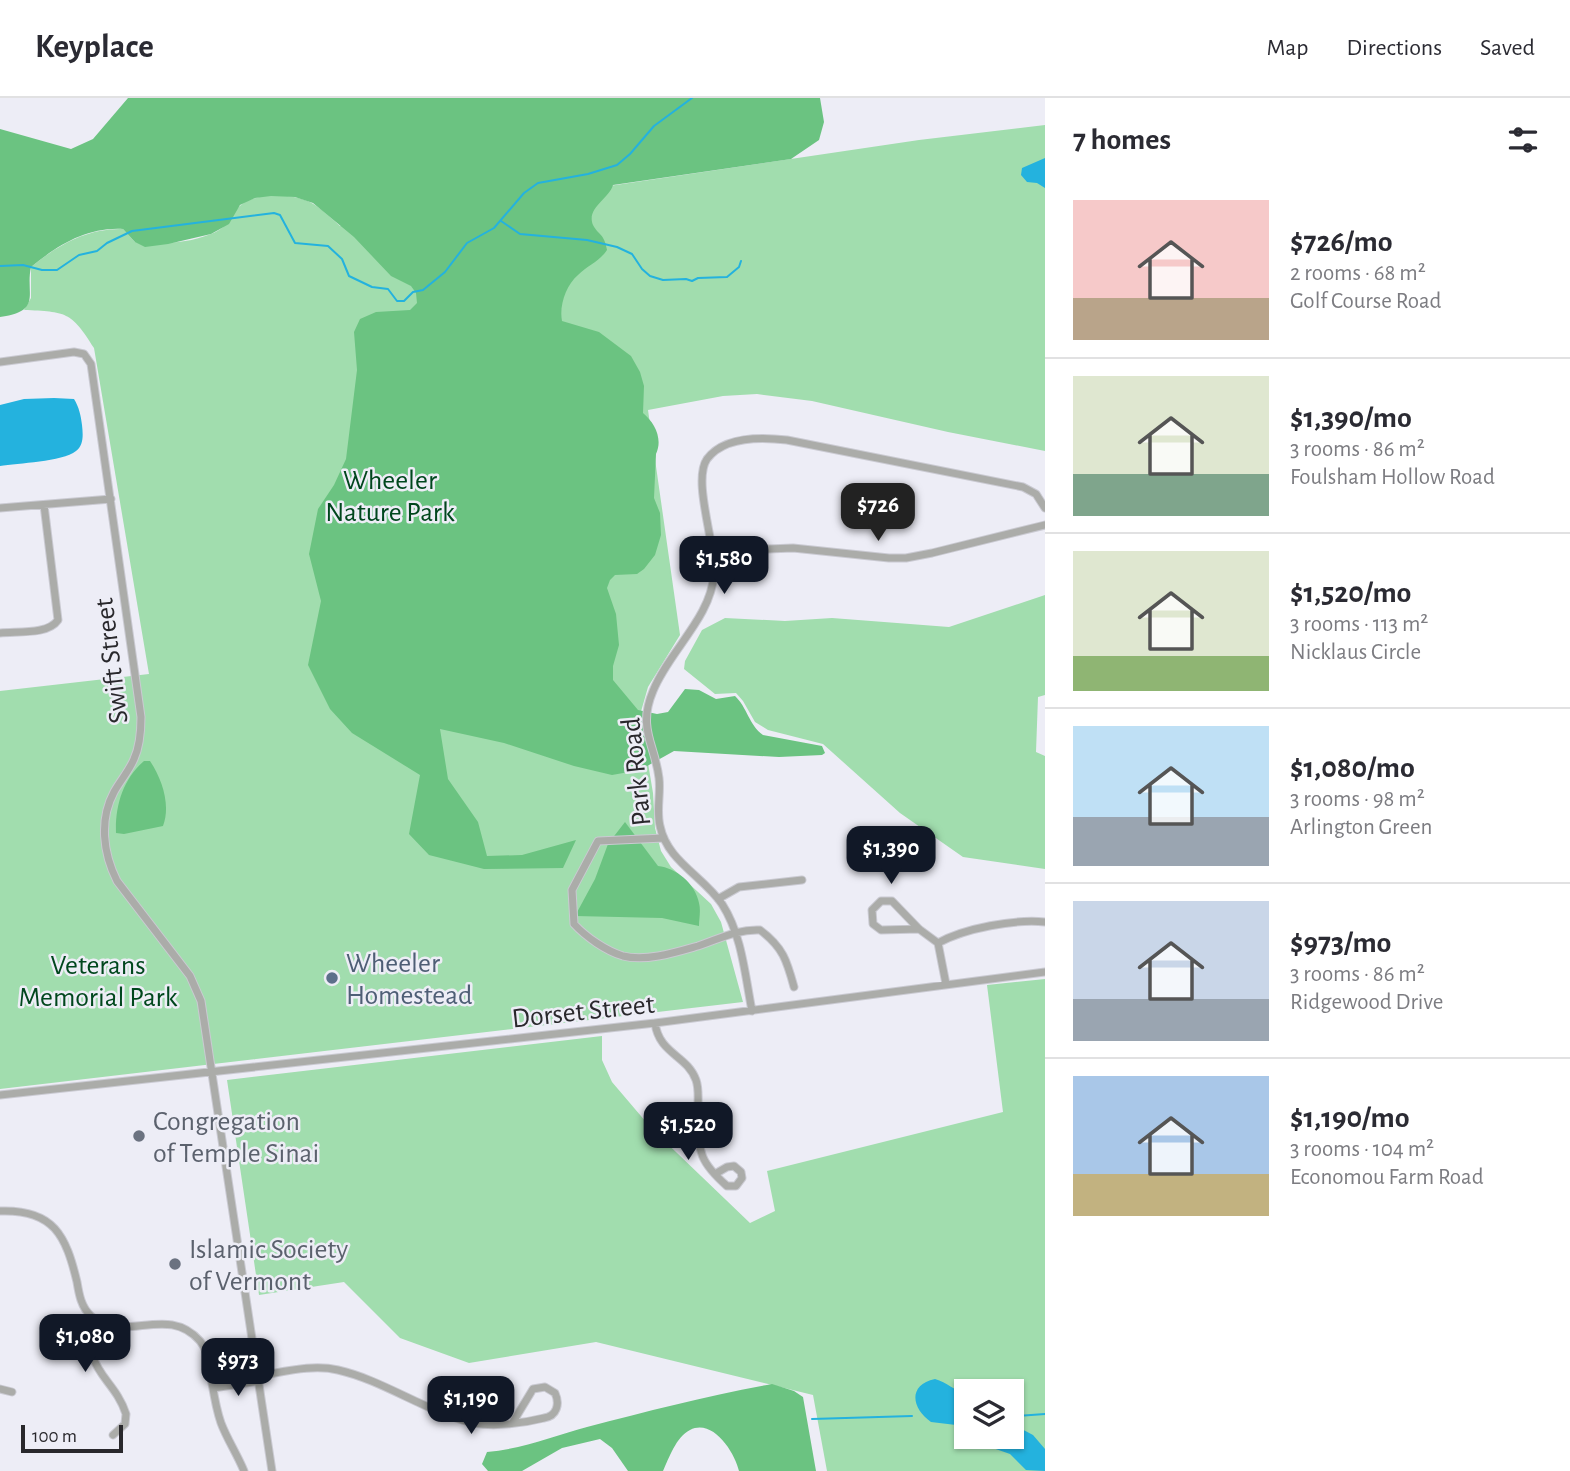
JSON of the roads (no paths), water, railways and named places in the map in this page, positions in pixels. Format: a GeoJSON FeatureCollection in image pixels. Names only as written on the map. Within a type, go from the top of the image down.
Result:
{"type":"FeatureCollection","features":[{"type":"Feature","properties":{"kind":"street","name":"Swift Street"},"geometry":{"type":"LineString","coordinates":[[0,362],[74,352],[84,354],[91,364],[141,726],[134,759],[114,791],[108,809],[104,827],[107,854],[125,893],[175,955],[197,989],[205,1020],[272,1471]]}},
{"type":"Feature","properties":{"kind":"street","name":"Park Road"},"geometry":{"type":"LineString","coordinates":[[752,1011],[736,932],[718,899],[674,856],[664,838],[658,815],[659,779],[646,732],[648,708],[656,684],[708,599],[714,576],[702,487],[703,469],[707,459],[715,451],[745,440],[776,439],[798,442],[1015,485],[1032,490],[1045,508]]}},
{"type":"Feature","properties":{"kind":"street"},"geometry":{"type":"LineString","coordinates":[[0,509],[111,499]]}},
{"type":"Feature","properties":{"kind":"street"},"geometry":{"type":"LineString","coordinates":[[0,633],[47,629],[58,620],[44,505]]}},
{"type":"Feature","properties":{"kind":"street"},"geometry":{"type":"LineString","coordinates":[[712,551],[793,548],[906,558],[932,554],[1045,525]]}},
{"type":"Feature","properties":{"kind":"street"},"geometry":{"type":"LineString","coordinates":[[664,838],[598,841],[572,890],[574,924],[585,936],[623,956],[649,957],[697,946],[736,932],[760,930],[772,939],[786,958],[794,987]]}},
{"type":"Feature","properties":{"kind":"street"},"geometry":{"type":"LineString","coordinates":[[718,899],[739,887],[802,880]]}},
{"type":"Feature","properties":{"kind":"street"},"geometry":{"type":"LineString","coordinates":[[919,929],[881,930],[873,924],[872,911],[881,901],[892,901],[919,929],[930,934],[938,943],[946,985]]}},
{"type":"Feature","properties":{"kind":"street"},"geometry":{"type":"LineString","coordinates":[[938,943],[976,928],[1045,922]]}},
{"type":"Feature","properties":{"kind":"street","name":"Dorset Street"},"geometry":{"type":"LineString","coordinates":[[0,1095],[655,1023],[1045,972]]}},
{"type":"Feature","properties":{"kind":"street"},"geometry":{"type":"LineString","coordinates":[[655,1023],[660,1041],[689,1069],[697,1082],[700,1152],[704,1162],[715,1174]]}},
{"type":"Feature","properties":{"kind":"street"},"geometry":{"type":"LineString","coordinates":[[0,1212],[20,1212],[36,1217],[50,1224],[61,1235],[70,1253],[84,1307],[97,1321],[120,1327],[167,1323],[180,1326],[202,1343],[207,1354],[221,1422],[244,1471]]}},
{"type":"Feature","properties":{"kind":"street"},"geometry":{"type":"LineString","coordinates":[[97,1321],[91,1338],[93,1356],[126,1414],[125,1424],[113,1435]]}},
{"type":"Feature","properties":{"kind":"street"},"geometry":{"type":"LineString","coordinates":[[213,1388],[258,1376],[314,1368],[338,1370],[465,1420],[484,1424],[513,1422],[546,1418],[558,1405],[555,1393],[545,1387],[533,1389],[513,1422]]}},
{"type":"Feature","properties":{"kind":"street"},"geometry":{"type":"LineString","coordinates":[[211,1377],[258,1376]]}},
{"type":"Feature","properties":{"kind":"street"},"geometry":{"type":"LineString","coordinates":[[0,1389],[12,1392]]}},
{"type":"Feature","properties":{"kind":"water"},"geometry":{"type":"Polygon","coordinates":[[[1045,158],[1045,188],[1037,183],[1027,182],[1021,175],[1022,168],[1045,158]]]}},
{"type":"Feature","properties":{"kind":"water"},"geometry":{"type":"Polygon","coordinates":[[[24,399],[74,399],[76,402],[83,432],[79,449],[61,458],[0,466],[0,405],[24,399]]]}},
{"type":"Feature","properties":{"kind":"water"},"geometry":{"type":"Polygon","coordinates":[[[935,1379],[954,1388],[954,1425],[931,1422],[920,1411],[915,1398],[916,1392],[926,1382],[935,1379]]]}},
{"type":"Feature","properties":{"kind":"water"},"geometry":{"type":"Polygon","coordinates":[[[1024,1430],[1033,1435],[1045,1449],[1045,1471],[1026,1470],[1010,1454],[996,1449],[1024,1449],[1024,1430]]]}},
{"type":"Feature","properties":{"kind":"waterway"},"geometry":{"type":"LineString","coordinates":[[0,266],[23,265],[42,270],[57,270],[79,255],[97,251],[132,231],[274,213],[280,215],[295,243],[328,246],[342,259],[349,276],[372,287],[388,289],[397,301],[404,301],[413,292],[423,290],[445,272],[467,243],[494,228],[524,193],[538,183],[588,174],[617,165],[654,126],[692,98]]}},
{"type":"Feature","properties":{"kind":"waterway"},"geometry":{"type":"LineString","coordinates":[[501,221],[520,234],[587,240],[617,247],[632,254],[650,276],[663,280],[692,281],[698,278],[727,277],[739,267],[741,261]]}},
{"type":"Feature","properties":{"kind":"waterway"},"geometry":{"type":"LineString","coordinates":[[1024,1416],[1045,1414]]}},
{"type":"Feature","properties":{"kind":"waterway"},"geometry":{"type":"LineString","coordinates":[[812,1419],[912,1416]]}},
{"type":"Feature","properties":{"kind":"place","name":"Wheeler Homestead"},"geometry":{"type":"Point","coordinates":[332,978]}},
{"type":"Feature","properties":{"kind":"place","name":"Congregation of Temple Sinai"},"geometry":{"type":"Point","coordinates":[139,1136]}},
{"type":"Feature","properties":{"kind":"place","name":"Islamic Society of Vermont"},"geometry":{"type":"Point","coordinates":[175,1264]}},
{"type":"Feature","properties":{"kind":"park label","name":"Wheeler Nature Park"},"geometry":{"type":"Point","coordinates":[390,495]}},
{"type":"Feature","properties":{"kind":"park label","name":"Veterans Memorial Park"},"geometry":{"type":"Point","coordinates":[98,980]}}]}
